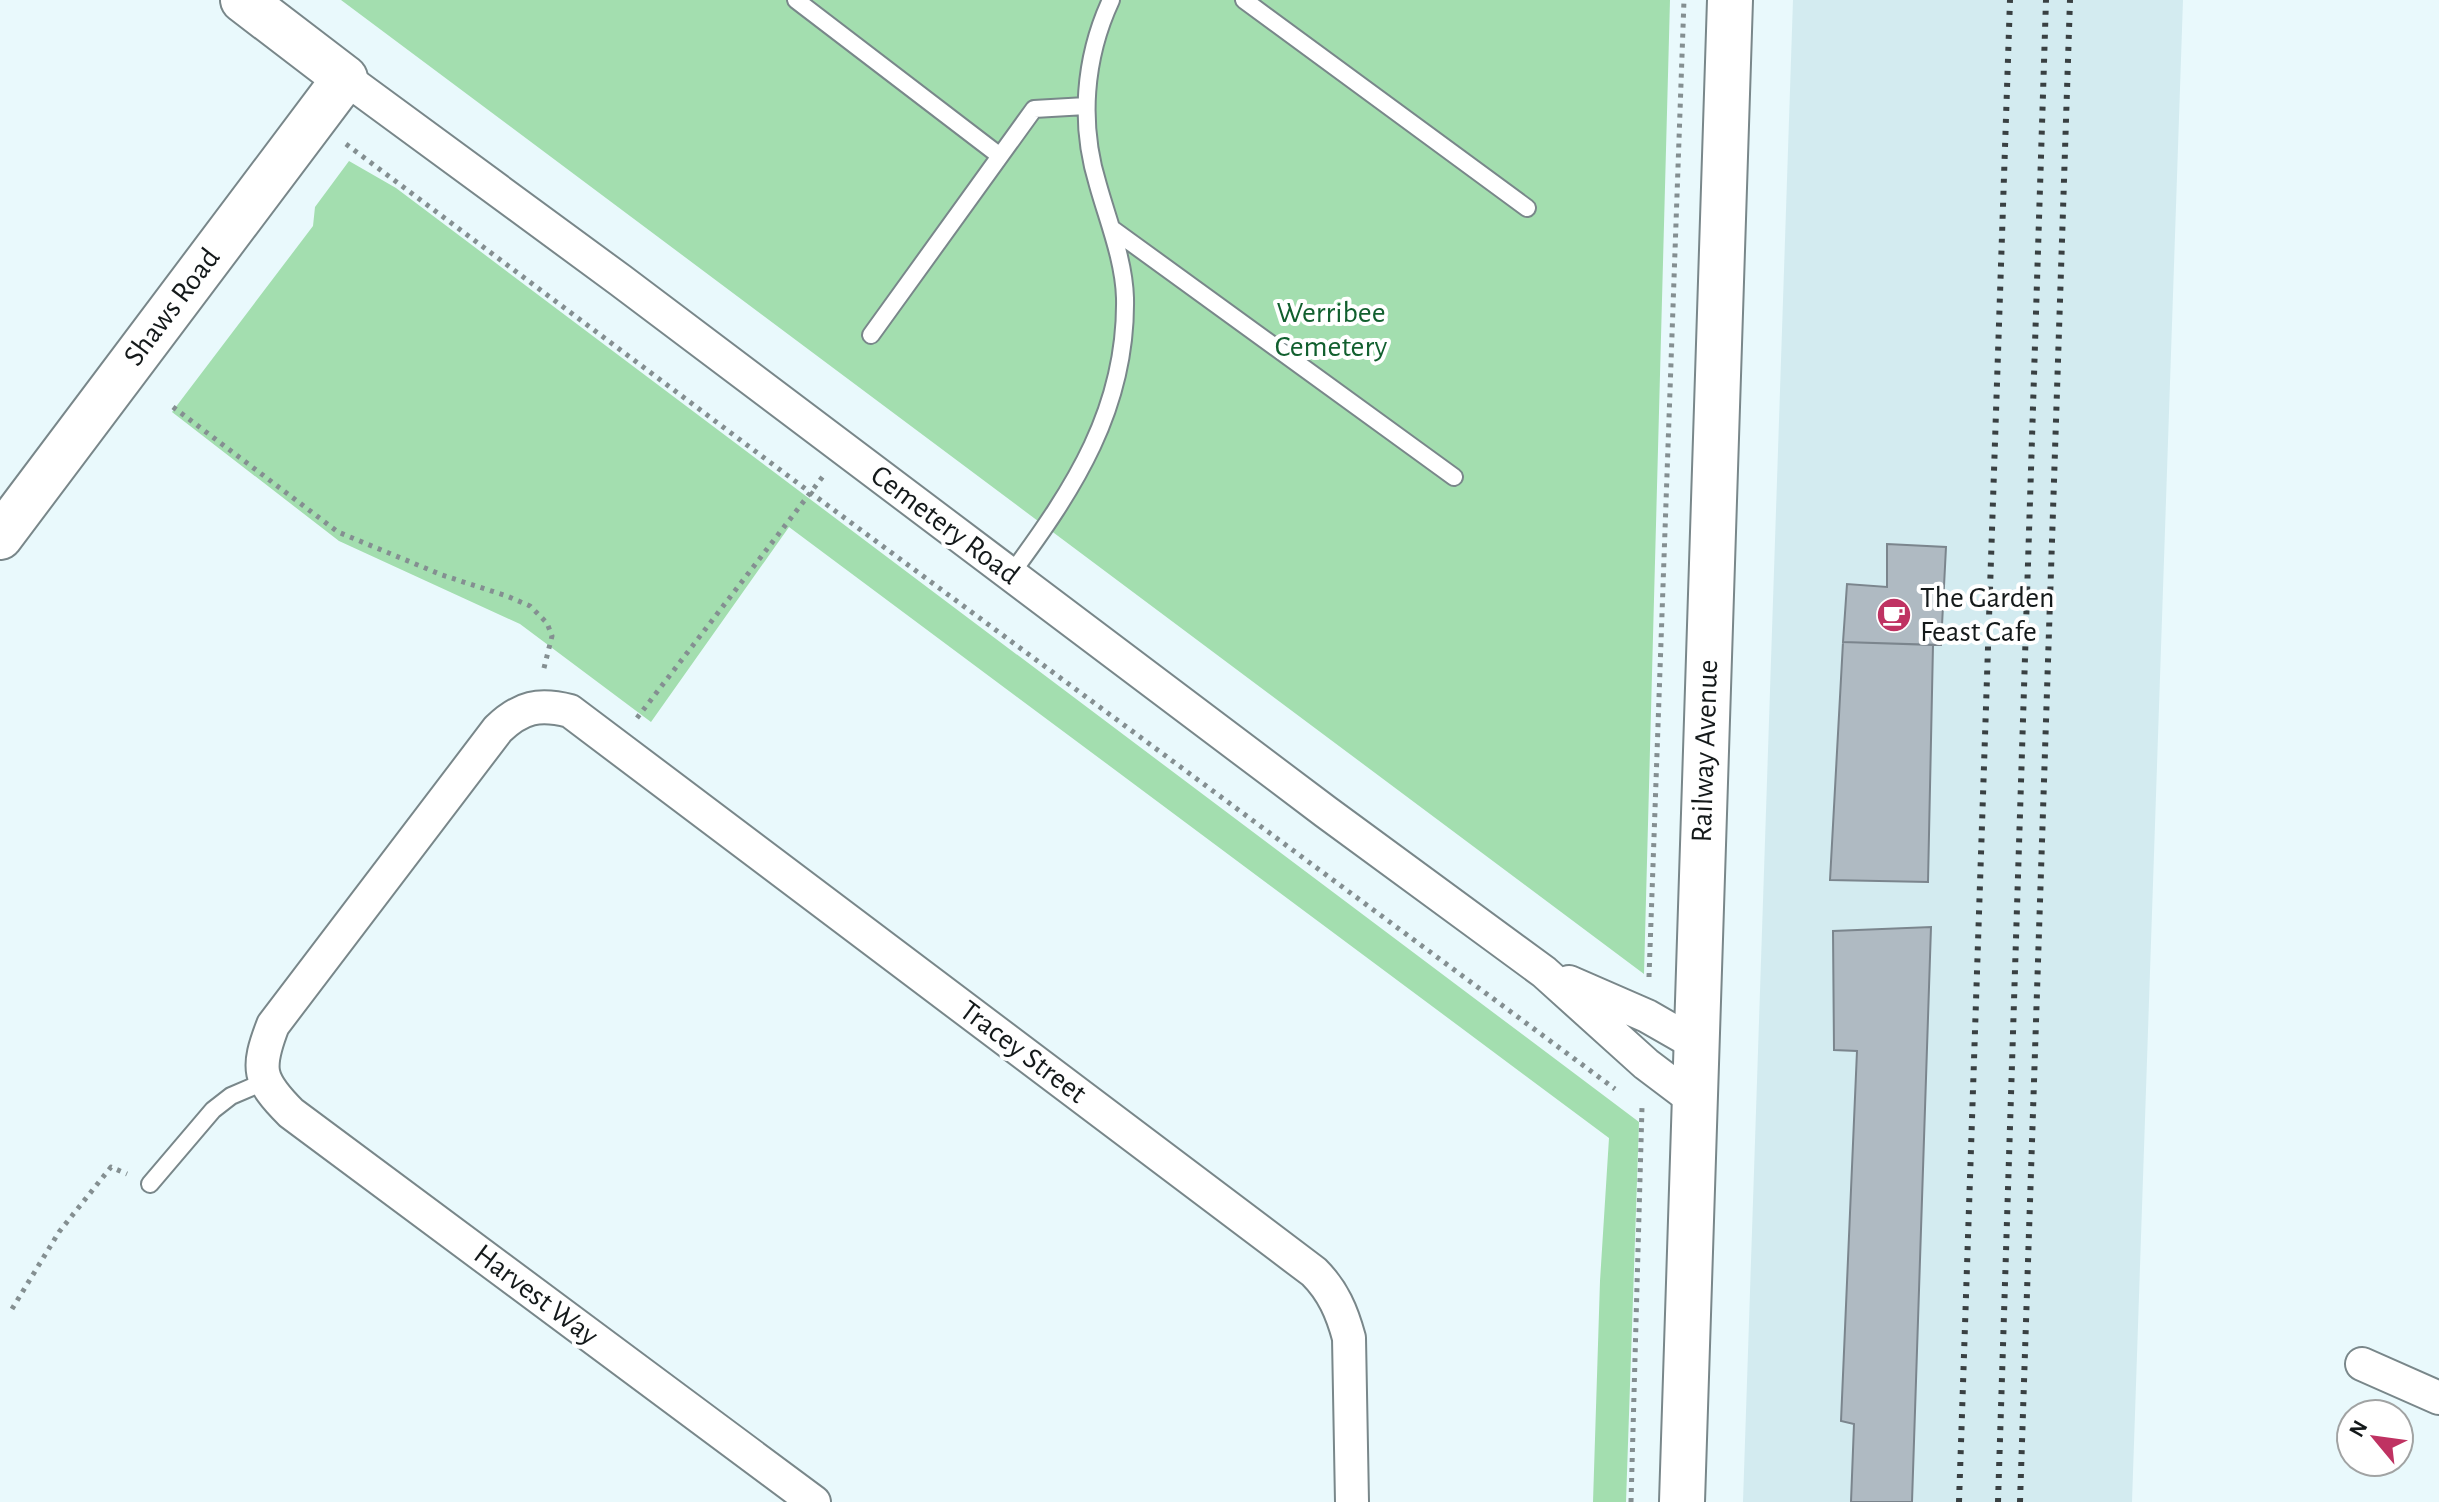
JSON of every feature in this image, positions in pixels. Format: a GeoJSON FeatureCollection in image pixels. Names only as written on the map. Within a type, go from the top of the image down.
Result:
{"type":"FeatureCollection","features":[{"type":"Feature","properties":{"kind":"street"},"geometry":{"type":"LineString","coordinates":[[243,0],[345,78]]}},
{"type":"Feature","properties":{"kind":"street","name":"Railway Avenue"},"geometry":{"type":"LineString","coordinates":[[1682,1502],[1730,0]]}},
{"type":"Feature","properties":{"kind":"street","name":"Shaws Road"},"geometry":{"type":"LineString","coordinates":[[0,537],[345,78]]}},
{"type":"Feature","properties":{"kind":"street","name":"Cemetery Road"},"geometry":{"type":"LineString","coordinates":[[345,78],[620,280],[1335,819],[1544,972],[1646,1064],[1695,1101]]}},
{"type":"Feature","properties":{"kind":"street","name":"Tracey Street"},"geometry":{"type":"LineString","coordinates":[[533,708],[552,707],[570,711],[1314,1272],[1333,1295],[1349,1338],[1352,1502]]}},
{"type":"Feature","properties":{"kind":"street"},"geometry":{"type":"LineString","coordinates":[[266,1081],[262,1069],[265,1046],[273,1025],[498,729],[514,714],[533,708]]}},
{"type":"Feature","properties":{"kind":"street","name":"Cemetery Road"},"geometry":{"type":"LineString","coordinates":[[1544,972],[1647,1016],[1696,1044]]}},
{"type":"Feature","properties":{"kind":"street","name":"Harvest Way"},"geometry":{"type":"LineString","coordinates":[[266,1081],[269,1091],[291,1113],[814,1502]]}},
{"type":"Feature","properties":{"kind":"street"},"geometry":{"type":"LineString","coordinates":[[2362,1364],[2439,1398]]}},
{"type":"Feature","properties":{"kind":"lane"},"geometry":{"type":"LineString","coordinates":[[796,0],[1000,156]]}},
{"type":"Feature","properties":{"kind":"lane"},"geometry":{"type":"LineString","coordinates":[[1011,574],[1074,484],[1096,443],[1113,396],[1123,346],[1125,295],[1111,228],[1096,181],[1086,106],[1099,27],[1111,0]]}},
{"type":"Feature","properties":{"kind":"lane"},"geometry":{"type":"LineString","coordinates":[[1244,0],[1527,208]]}},
{"type":"Feature","properties":{"kind":"lane"},"geometry":{"type":"LineString","coordinates":[[871,335],[1034,109],[1086,106]]}},
{"type":"Feature","properties":{"kind":"lane"},"geometry":{"type":"LineString","coordinates":[[1111,228],[1454,477]]}},
{"type":"Feature","properties":{"kind":"lane"},"geometry":{"type":"LineString","coordinates":[[150,1184],[213,1110],[231,1096],[266,1081]]}},
{"type":"Feature","properties":{"kind":"path"},"geometry":{"type":"LineString","coordinates":[[1647,1016],[1684,0]]}},
{"type":"Feature","properties":{"kind":"path"},"geometry":{"type":"LineString","coordinates":[[313,119],[1616,1090]]}},
{"type":"Feature","properties":{"kind":"path"},"geometry":{"type":"LineString","coordinates":[[173,407],[338,532],[442,575],[530,606],[547,623],[552,636],[533,708]]}},
{"type":"Feature","properties":{"kind":"path"},"geometry":{"type":"LineString","coordinates":[[615,746],[844,449]]}},
{"type":"Feature","properties":{"kind":"path"},"geometry":{"type":"LineString","coordinates":[[1631,1502],[1642,1109],[1646,1064]]}},
{"type":"Feature","properties":{"kind":"path"},"geometry":{"type":"LineString","coordinates":[[1629,1099],[1642,1109]]}},
{"type":"Feature","properties":{"kind":"path"},"geometry":{"type":"LineString","coordinates":[[12,1309],[59,1232],[111,1167],[150,1184]]}},
{"type":"Feature","properties":{"kind":"shaded area"},"geometry":{"type":"Polygon","coordinates":[[[1793,0],[2183,0],[2132,1502],[1743,1502],[1793,0]]]}},
{"type":"Feature","properties":{"kind":"green space","name":"Werribee Cemetery"},"geometry":{"type":"Polygon","coordinates":[[[341,0],[1670,0],[1644,974],[341,0]]]}},
{"type":"Feature","properties":{"kind":"green space"},"geometry":{"type":"Polygon","coordinates":[[[349,161],[396,188],[1639,1122],[1626,1502],[1593,1502],[1600,1281],[1609,1138],[789,527],[651,722],[520,624],[339,541],[172,412],[313,226],[315,207],[349,161]]]}},
{"type":"Feature","properties":{"kind":"building","name":"The Garden Feast Cafe"},"geometry":{"type":"Polygon","coordinates":[[[1887,544],[1946,547],[1941,645],[1843,642],[1847,584],[1887,587],[1887,544]]]}},
{"type":"Feature","properties":{"kind":"building"},"geometry":{"type":"Polygon","coordinates":[[[1843,642],[1933,645],[1928,882],[1830,880],[1843,642]]]}},
{"type":"Feature","properties":{"kind":"building"},"geometry":{"type":"Polygon","coordinates":[[[1931,927],[1912,1502],[1851,1502],[1854,1424],[1841,1421],[1857,1051],[1834,1050],[1833,931],[1931,927]]]}},
{"type":"Feature","properties":{"kind":"railway"},"geometry":{"type":"LineString","coordinates":[[1959,1502],[2010,0]]}},
{"type":"Feature","properties":{"kind":"railway"},"geometry":{"type":"LineString","coordinates":[[1998,1502],[2046,0]]}},
{"type":"Feature","properties":{"kind":"railway"},"geometry":{"type":"LineString","coordinates":[[2020,1502],[2070,0]]}},
{"type":"Feature","properties":{"kind":"place","name":"The Garden Feast Cafe"},"geometry":{"type":"Point","coordinates":[1894,615]}}]}
